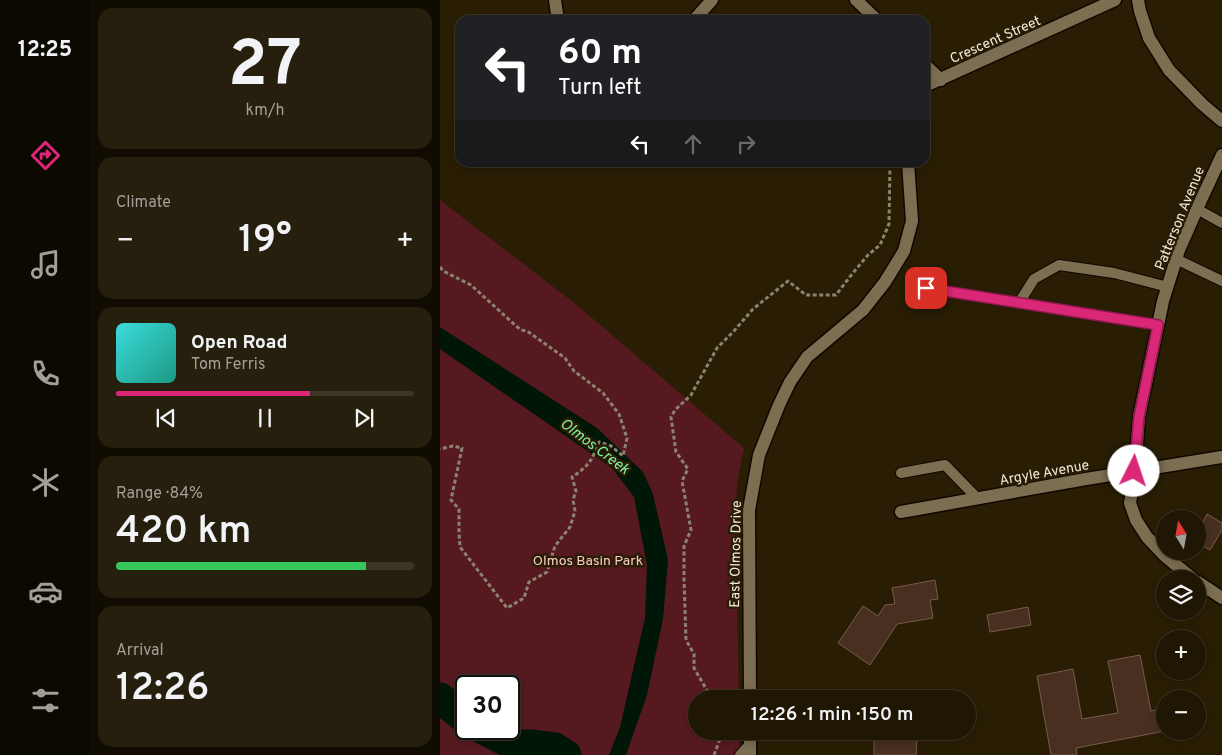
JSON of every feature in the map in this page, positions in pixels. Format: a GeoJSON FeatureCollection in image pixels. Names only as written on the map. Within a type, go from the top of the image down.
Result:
{"type":"FeatureCollection","features":[{"type":"Feature","properties":{"kind":"street"},"geometry":{"type":"LineString","coordinates":[[555,0],[557,15]]}},
{"type":"Feature","properties":{"kind":"street"},"geometry":{"type":"LineString","coordinates":[[698,15],[712,0]]}},
{"type":"Feature","properties":{"kind":"street"},"geometry":{"type":"LineString","coordinates":[[856,0],[872,15]]}},
{"type":"Feature","properties":{"kind":"street","name":"Crescent Street"},"geometry":{"type":"LineString","coordinates":[[930,84],[1115,0]]}},
{"type":"Feature","properties":{"kind":"street"},"geometry":{"type":"LineString","coordinates":[[1138,0],[1149,38],[1169,70],[1202,104],[1222,121]]}},
{"type":"Feature","properties":{"kind":"street"},"geometry":{"type":"LineString","coordinates":[[930,70],[941,80]]}},
{"type":"Feature","properties":{"kind":"street","name":"Patterson Avenue"},"geometry":{"type":"LineString","coordinates":[[1182,570],[1147,537],[1136,520],[1130,504],[1139,417],[1168,287],[1176,258],[1222,155]]}},
{"type":"Feature","properties":{"kind":"street","name":"East Olmos Drive"},"geometry":{"type":"LineString","coordinates":[[750,690],[749,510],[760,455],[790,382],[807,357],[863,310],[885,282],[904,251],[912,221],[908,167]]}},
{"type":"Feature","properties":{"kind":"street","name":"Argyle Avenue"},"geometry":{"type":"LineString","coordinates":[[901,512],[1222,457]]}},
{"type":"Feature","properties":{"kind":"street"},"geometry":{"type":"LineString","coordinates":[[1206,587],[1222,598]]}},
{"type":"Feature","properties":{"kind":"lane"},"geometry":{"type":"LineString","coordinates":[[1197,209],[1222,223]]}},
{"type":"Feature","properties":{"kind":"lane"},"geometry":{"type":"LineString","coordinates":[[1176,258],[1222,281]]}},
{"type":"Feature","properties":{"kind":"lane"},"geometry":{"type":"LineString","coordinates":[[1019,303],[1034,279],[1059,265],[1114,273],[1168,287]]}},
{"type":"Feature","properties":{"kind":"lane"},"geometry":{"type":"LineString","coordinates":[[926,288],[1158,325]]}},
{"type":"Feature","properties":{"kind":"lane"},"geometry":{"type":"LineString","coordinates":[[901,473],[945,465],[978,499]]}},
{"type":"Feature","properties":{"kind":"lane"},"geometry":{"type":"LineString","coordinates":[[740,755],[750,744]]}},
{"type":"Feature","properties":{"kind":"path"},"geometry":{"type":"LineString","coordinates":[[707,690],[694,668],[694,654],[686,640],[684,546],[691,530],[682,481],[688,469],[676,452],[671,417],[675,410],[691,395],[717,348],[734,332],[753,309],[788,281],[806,295],[836,295],[868,255],[880,245],[889,224],[890,167]]}},
{"type":"Feature","properties":{"kind":"path"},"geometry":{"type":"LineString","coordinates":[[440,267],[443,271],[471,285],[514,325],[521,330],[527,330],[565,358],[574,371],[603,392],[618,414],[627,438],[623,456],[611,446],[599,442],[590,462],[583,470],[572,477],[576,491],[573,500],[575,511],[570,527],[555,546],[547,572],[530,582],[524,598],[507,608],[460,548],[459,509],[451,500],[462,448],[453,446],[440,449]]}},
{"type":"Feature","properties":{"kind":"path"},"geometry":{"type":"LineString","coordinates":[[714,755],[720,740]]}},
{"type":"Feature","properties":{"kind":"green space","name":"Olmos Basin Park"},"geometry":{"type":"Polygon","coordinates":[[[440,200],[577,305],[744,448],[738,478],[735,512],[739,690],[688,690],[688,740],[739,740],[740,755],[440,755],[440,200]]]}},
{"type":"Feature","properties":{"kind":"water","name":"Olmos Creek"},"geometry":{"type":"Polygon","coordinates":[[[440,327],[597,428],[643,472],[653,494],[668,560],[663,619],[647,695],[626,755],[609,755],[620,727],[645,618],[647,565],[634,497],[612,468],[440,349],[440,327]]]}},
{"type":"Feature","properties":{"kind":"building"},"geometry":{"type":"Polygon","coordinates":[[[1207,514],[1222,523],[1222,530],[1210,550],[1206,548],[1207,514]]]}},
{"type":"Feature","properties":{"kind":"building"},"geometry":{"type":"Polygon","coordinates":[[[935,580],[938,599],[930,600],[933,618],[897,624],[870,665],[838,643],[863,606],[878,616],[885,605],[895,604],[892,588],[935,580]]]}},
{"type":"Feature","properties":{"kind":"building"},"geometry":{"type":"Polygon","coordinates":[[[1028,607],[1031,625],[990,632],[987,615],[1028,607]]]}},
{"type":"Feature","properties":{"kind":"building"},"geometry":{"type":"Polygon","coordinates":[[[1140,655],[1151,711],[1156,710],[1156,733],[1076,748],[1077,755],[1051,755],[1037,676],[1073,669],[1082,719],[1118,713],[1108,661],[1140,655]]]}},
{"type":"Feature","properties":{"kind":"building"},"geometry":{"type":"Polygon","coordinates":[[[874,740],[917,740],[916,755],[874,755],[874,740]]]}},
{"type":"Feature","properties":{"kind":"waterway"},"geometry":{"type":"LineString","coordinates":[[440,698],[455,710]]}},
{"type":"Feature","properties":{"kind":"waterway"},"geometry":{"type":"LineString","coordinates":[[504,740],[514,745],[555,748],[566,755]]}},
{"type":"Feature","properties":{"kind":"route"},"geometry":{"type":"LineString","coordinates":[[926,288],[1158,325],[1139,417],[1134,471]]}}]}
